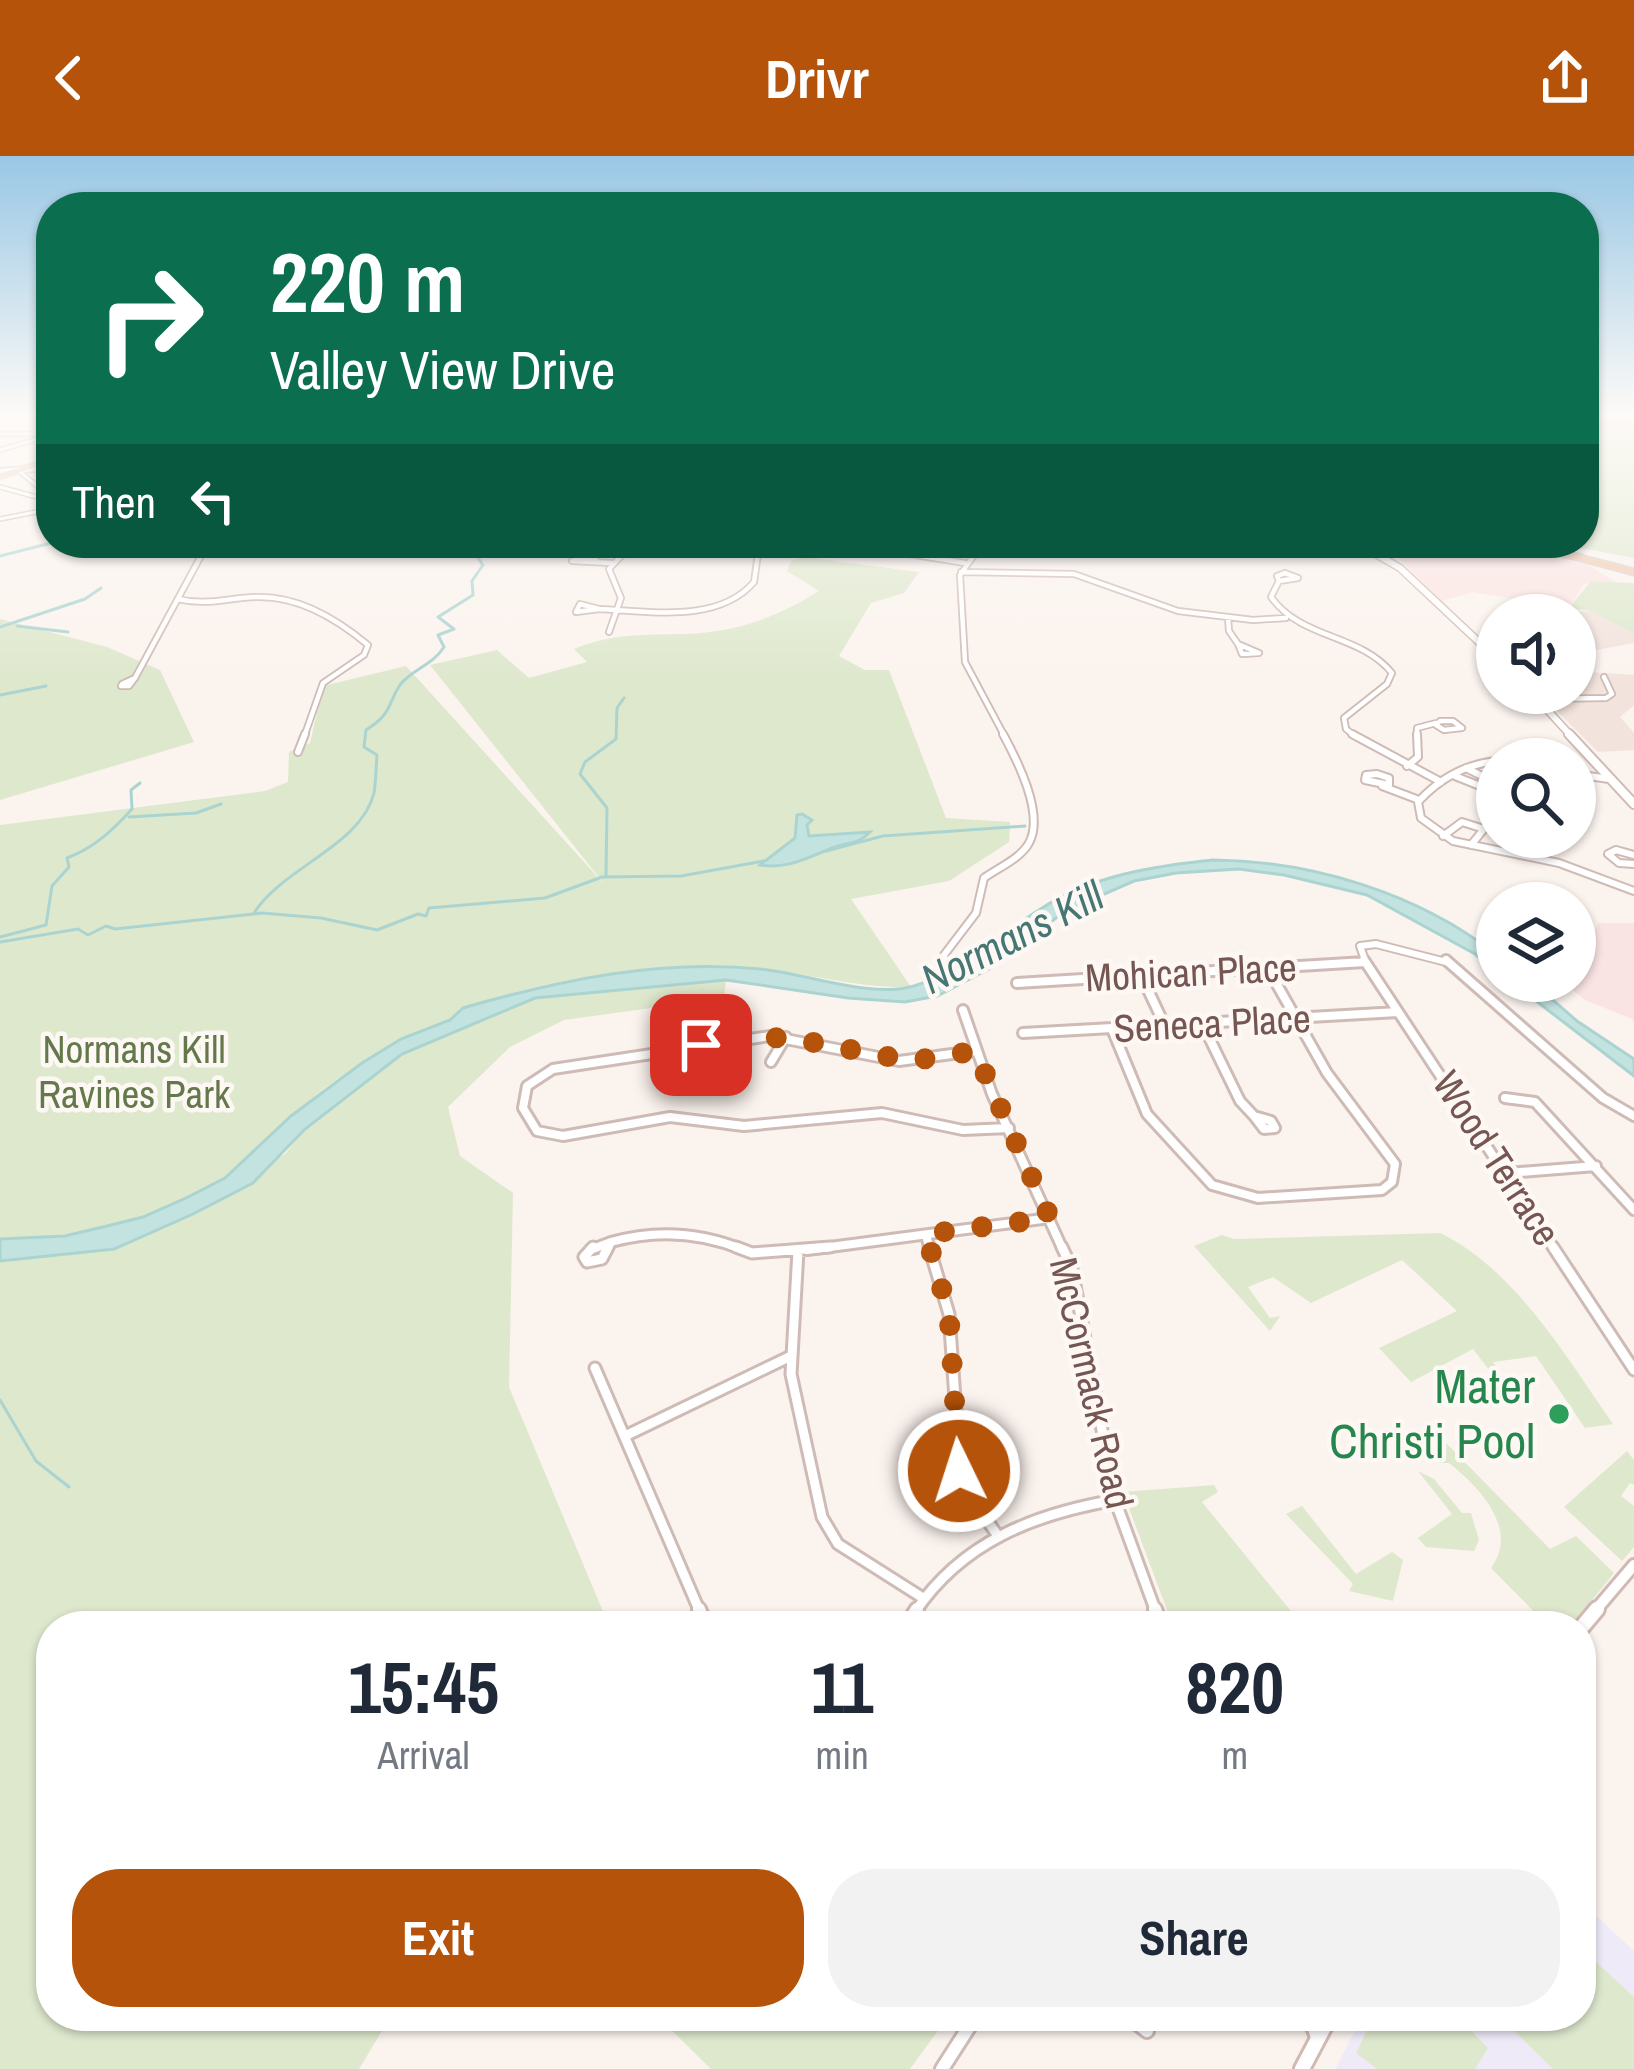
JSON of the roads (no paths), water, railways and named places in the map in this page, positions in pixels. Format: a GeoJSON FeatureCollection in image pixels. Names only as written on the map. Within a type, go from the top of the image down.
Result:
{"type":"FeatureCollection","features":[{"type":"Feature","properties":{"kind":"main road"},"geometry":{"type":"LineString","coordinates":[[1582,558],[1634,570]]}},
{"type":"Feature","properties":{"kind":"main road"},"geometry":{"type":"LineString","coordinates":[[1586,558],[1634,570]]}},
{"type":"Feature","properties":{"kind":"street"},"geometry":{"type":"LineString","coordinates":[[0,519],[36,512]]}},
{"type":"Feature","properties":{"kind":"street"},"geometry":{"type":"LineString","coordinates":[[135,678],[200,558]]}},
{"type":"Feature","properties":{"kind":"street"},"geometry":{"type":"LineString","coordinates":[[609,632],[621,598],[609,569],[619,558]]}},
{"type":"Feature","properties":{"kind":"street"},"geometry":{"type":"LineString","coordinates":[[599,609],[682,611],[727,603],[757,577],[757,558]]}},
{"type":"Feature","properties":{"kind":"street"},"geometry":{"type":"LineString","coordinates":[[941,558],[966,562]]}},
{"type":"Feature","properties":{"kind":"street"},"geometry":{"type":"LineString","coordinates":[[944,965],[944,955],[976,914],[984,878],[1027,848],[1033,833],[1029,795],[1011,748],[965,664],[961,572],[970,558]]}},
{"type":"Feature","properties":{"kind":"street"},"geometry":{"type":"LineString","coordinates":[[1384,558],[1476,639]]}},
{"type":"Feature","properties":{"kind":"street"},"geometry":{"type":"LineString","coordinates":[[1396,558],[1400,568]]}},
{"type":"Feature","properties":{"kind":"street"},"geometry":{"type":"LineString","coordinates":[[597,561],[612,563]]}},
{"type":"Feature","properties":{"kind":"street"},"geometry":{"type":"LineString","coordinates":[[961,572],[1074,574],[1164,608],[1228,618],[1287,618]]}},
{"type":"Feature","properties":{"kind":"street"},"geometry":{"type":"LineString","coordinates":[[1280,581],[1271,597],[1287,618],[1318,635],[1371,653],[1393,673],[1387,684],[1347,714],[1344,724],[1356,739],[1441,782]]}},
{"type":"Feature","properties":{"kind":"street"},"geometry":{"type":"LineString","coordinates":[[178,599],[203,604],[279,598],[322,613],[368,645],[364,655],[323,683],[298,752]]}},
{"type":"Feature","properties":{"kind":"street"},"geometry":{"type":"LineString","coordinates":[[1228,618],[1229,631],[1238,644]]}},
{"type":"Feature","properties":{"kind":"street"},"geometry":{"type":"LineString","coordinates":[[1596,698],[1612,694],[1604,677]]}},
{"type":"Feature","properties":{"kind":"street"},"geometry":{"type":"LineString","coordinates":[[1552,714],[1634,804]]}},
{"type":"Feature","properties":{"kind":"street"},"geometry":{"type":"LineString","coordinates":[[1406,766],[1418,757],[1417,728],[1436,723]]}},
{"type":"Feature","properties":{"kind":"street"},"geometry":{"type":"LineString","coordinates":[[1476,766],[1441,782],[1420,800],[1420,818],[1443,836],[1476,847]]}},
{"type":"Feature","properties":{"kind":"street"},"geometry":{"type":"LineString","coordinates":[[1453,776],[1485,788],[1496,783],[1466,768]]}},
{"type":"Feature","properties":{"kind":"street"},"geometry":{"type":"LineString","coordinates":[[1596,774],[1604,771]]}},
{"type":"Feature","properties":{"kind":"street"},"geometry":{"type":"LineString","coordinates":[[1596,776],[1613,781]]}},
{"type":"Feature","properties":{"kind":"street"},"geometry":{"type":"LineString","coordinates":[[1382,786],[1420,800]]}},
{"type":"Feature","properties":{"kind":"street"},"geometry":{"type":"LineString","coordinates":[[1443,836],[1462,822],[1484,830],[1470,846]]}},
{"type":"Feature","properties":{"kind":"street"},"geometry":{"type":"LineString","coordinates":[[1613,884],[1631,865],[1608,854],[1616,850],[1634,855]]}},
{"type":"Feature","properties":{"kind":"street"},"geometry":{"type":"LineString","coordinates":[[1540,858],[1634,891]]}},
{"type":"Feature","properties":{"kind":"street","name":"Wood Terrace"},"geometry":{"type":"LineString","coordinates":[[1634,1116],[1603,1098],[1445,959],[1376,944],[1360,946],[1366,962],[1634,1370]]}},
{"type":"Feature","properties":{"kind":"street","name":"Mohican Place"},"geometry":{"type":"LineString","coordinates":[[1017,982],[1366,962]]}},
{"type":"Feature","properties":{"kind":"street"},"geometry":{"type":"LineString","coordinates":[[1112,1029],[1147,1114],[1205,1180],[1228,1192],[1258,1198],[1363,1194],[1392,1182],[1396,1170],[1390,1155],[1327,1073],[1268,968]]}},
{"type":"Feature","properties":{"kind":"street"},"geometry":{"type":"LineString","coordinates":[[1141,975],[1165,1026]]}},
{"type":"Feature","properties":{"kind":"street","name":"McCormack Road"},"geometry":{"type":"LineString","coordinates":[[963,1010],[975,1051],[1072,1270],[1115,1500],[1156,1611]]}},
{"type":"Feature","properties":{"kind":"street","name":"Seneca Place"},"geometry":{"type":"LineString","coordinates":[[1023,1033],[1400,1012]]}},
{"type":"Feature","properties":{"kind":"street"},"geometry":{"type":"LineString","coordinates":[[1202,1023],[1240,1101],[1253,1116]]}},
{"type":"Feature","properties":{"kind":"street"},"geometry":{"type":"LineString","coordinates":[[975,1051],[899,1061],[785,1037],[740,1039],[553,1069],[527,1086],[525,1117],[537,1131],[563,1136],[683,1116],[744,1126],[882,1113],[963,1130],[1009,1128]]}},
{"type":"Feature","properties":{"kind":"street"},"geometry":{"type":"LineString","coordinates":[[771,1062],[785,1037]]}},
{"type":"Feature","properties":{"kind":"street"},"geometry":{"type":"LineString","coordinates":[[1505,1098],[1535,1102],[1634,1210]]}},
{"type":"Feature","properties":{"kind":"street"},"geometry":{"type":"LineString","coordinates":[[1508,1173],[1598,1166]]}},
{"type":"Feature","properties":{"kind":"street"},"geometry":{"type":"LineString","coordinates":[[611,1242],[636,1235],[704,1234],[752,1253],[798,1251],[1050,1218]]}},
{"type":"Feature","properties":{"kind":"street"},"geometry":{"type":"LineString","coordinates":[[926,1234],[949,1314],[961,1484],[998,1535]]}},
{"type":"Feature","properties":{"kind":"street"},"geometry":{"type":"LineString","coordinates":[[798,1251],[791,1356],[794,1397],[827,1530],[868,1566],[922,1598]]}},
{"type":"Feature","properties":{"kind":"street"},"geometry":{"type":"LineString","coordinates":[[625,1436],[791,1356]]}},
{"type":"Feature","properties":{"kind":"street"},"geometry":{"type":"LineString","coordinates":[[595,1368],[700,1611]]}},
{"type":"Feature","properties":{"kind":"street"},"geometry":{"type":"LineString","coordinates":[[915,1611],[953,1565],[998,1535],[1049,1510],[1115,1500]]}},
{"type":"Feature","properties":{"kind":"street"},"geometry":{"type":"LineString","coordinates":[[1595,1611],[1634,1565]]}},
{"type":"Feature","properties":{"kind":"street"},"geometry":{"type":"LineString","coordinates":[[942,2069],[966,2031]]}},
{"type":"Feature","properties":{"kind":"street"},"geometry":{"type":"LineString","coordinates":[[1314,2031],[1317,2039]]}},
{"type":"Feature","properties":{"kind":"street"},"geometry":{"type":"LineString","coordinates":[[1301,2069],[1322,2031]]}},
{"type":"Feature","properties":{"kind":"water"},"geometry":{"type":"Polygon","coordinates":[[[797,815],[812,820],[807,825],[809,836],[870,832],[799,861],[760,865],[795,838],[797,815]]]}},
{"type":"Feature","properties":{"kind":"water","name":"Normans Kill"},"geometry":{"type":"Polygon","coordinates":[[[1213,860],[1326,874],[1433,914],[1476,940],[1476,955],[1367,895],[1239,869],[1134,881],[1065,911],[991,968],[937,996],[905,1002],[726,980],[535,998],[402,1054],[305,1129],[253,1183],[193,1214],[114,1249],[0,1261],[0,1239],[65,1236],[143,1217],[225,1178],[291,1116],[362,1063],[401,1039],[450,1020],[463,1008],[573,981],[684,967],[778,971],[879,989],[914,986],[964,962],[1059,898],[1145,869],[1213,860]]]}},
{"type":"Feature","properties":{"kind":"water"},"geometry":{"type":"Polygon","coordinates":[[[1537,1002],[1555,1002],[1634,1059],[1634,1076],[1537,1002]]]}},
{"type":"Feature","properties":{"kind":"waterway"},"geometry":{"type":"LineString","coordinates":[[0,556],[36,547]]}},
{"type":"Feature","properties":{"kind":"waterway"},"geometry":{"type":"LineString","coordinates":[[254,913],[283,882],[354,828],[366,811],[374,793],[377,755],[364,747],[366,730],[385,713],[405,680],[444,647],[438,635],[454,629],[438,617],[473,595],[472,581],[483,565],[478,558]]}},
{"type":"Feature","properties":{"kind":"waterway"},"geometry":{"type":"LineString","coordinates":[[0,627],[85,599],[101,588]]}},
{"type":"Feature","properties":{"kind":"waterway"},"geometry":{"type":"LineString","coordinates":[[17,626],[68,632]]}},
{"type":"Feature","properties":{"kind":"waterway"},"geometry":{"type":"LineString","coordinates":[[0,695],[46,686]]}},
{"type":"Feature","properties":{"kind":"waterway"},"geometry":{"type":"LineString","coordinates":[[606,875],[607,808],[580,774],[585,762],[616,739],[617,708],[624,698]]}},
{"type":"Feature","properties":{"kind":"waterway"},"geometry":{"type":"LineString","coordinates":[[0,937],[46,925],[52,886],[69,867],[67,858],[94,844],[125,817],[132,809],[131,790],[140,783]]}},
{"type":"Feature","properties":{"kind":"waterway"},"geometry":{"type":"LineString","coordinates":[[129,817],[196,813],[221,804]]}},
{"type":"Feature","properties":{"kind":"waterway"},"geometry":{"type":"LineString","coordinates":[[826,851],[883,836],[1025,826]]}},
{"type":"Feature","properties":{"kind":"waterway"},"geometry":{"type":"LineString","coordinates":[[0,942],[78,929],[88,935],[106,926],[115,929],[262,913],[321,918],[377,930],[418,914],[426,916],[429,908],[545,898],[602,877],[681,876],[764,861]]}},
{"type":"Feature","properties":{"kind":"waterway"},"geometry":{"type":"LineString","coordinates":[[0,1400],[36,1461],[69,1487]]}},
{"type":"Feature","properties":{"kind":"place","name":"Mater Christi Pool"},"geometry":{"type":"Point","coordinates":[1559,1414]}},
{"type":"Feature","properties":{"kind":"park label","name":"Normans Kill Ravines Park"},"geometry":{"type":"Point","coordinates":[134,1072]}}]}
